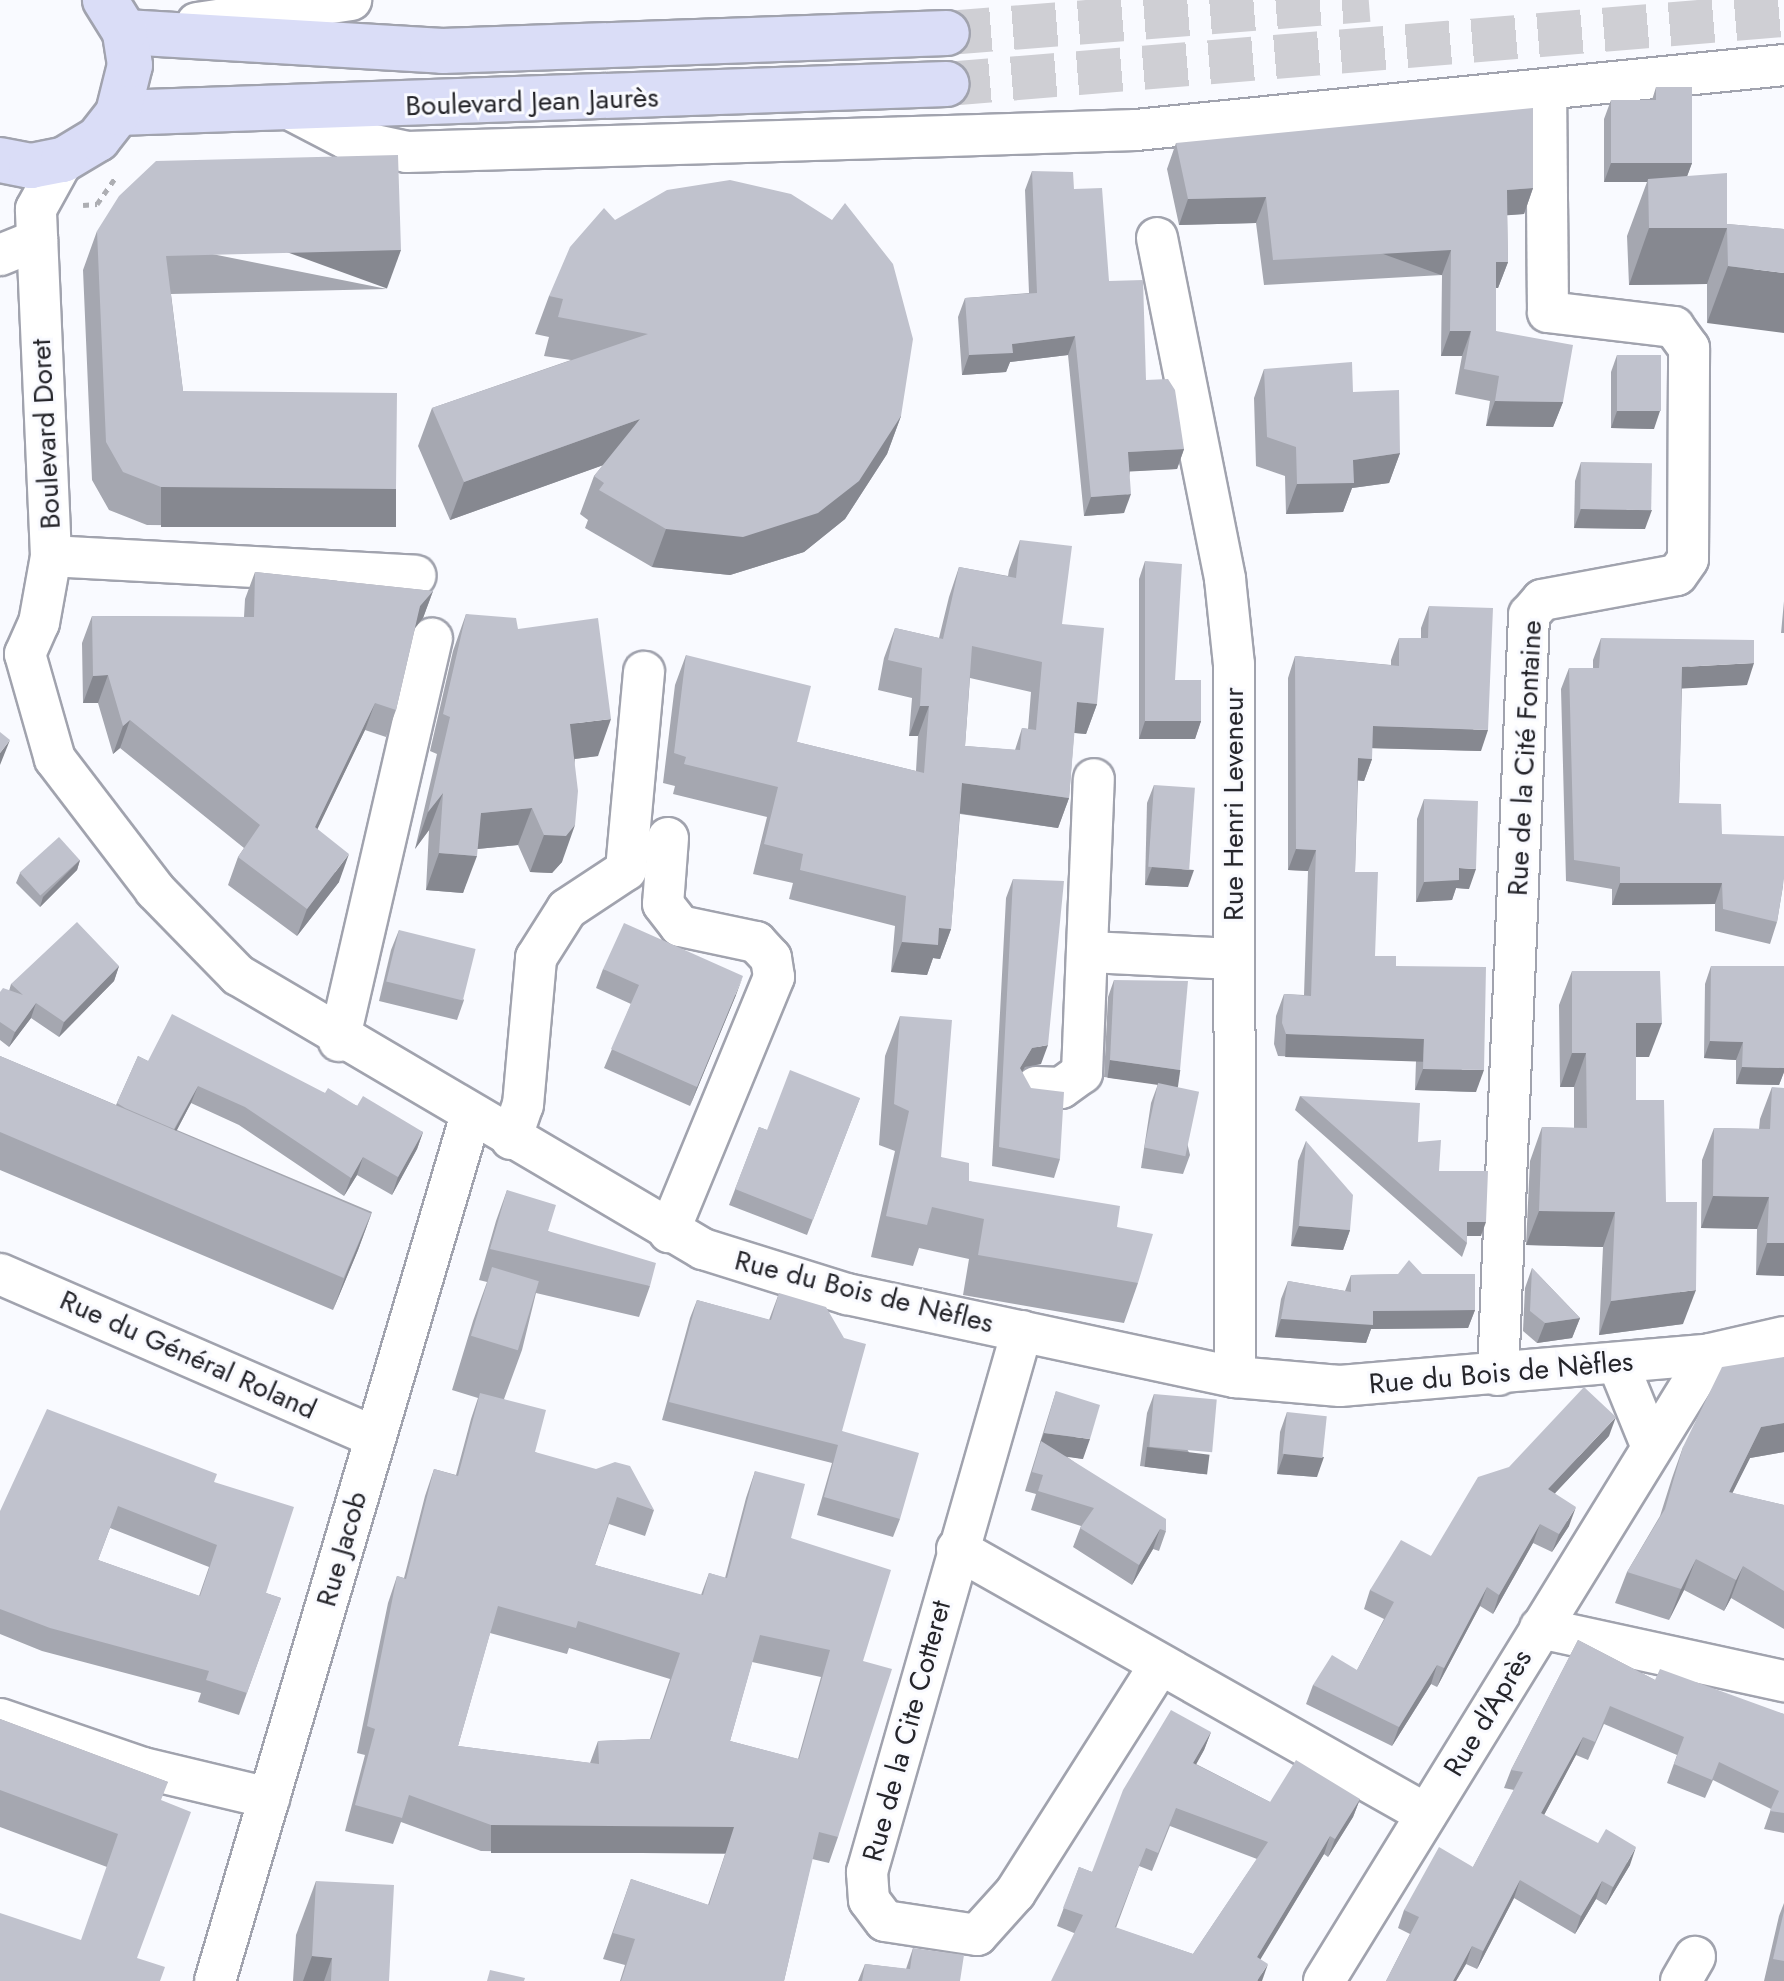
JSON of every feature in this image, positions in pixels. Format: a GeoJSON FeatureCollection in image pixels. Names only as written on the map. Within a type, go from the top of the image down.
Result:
{"type":"FeatureCollection","features":[{"type":"Feature","properties":{"kind":"main road","name":"Boulevard Jean Jaurès"},"geometry":{"type":"LineString","coordinates":[[115,16],[442,51],[947,33]]}},
{"type":"Feature","properties":{"kind":"main road"},"geometry":{"type":"LineString","coordinates":[[0,160],[31,166],[63,160],[98,139],[118,113],[130,65],[115,16]]}},
{"type":"Feature","properties":{"kind":"main road","name":"Boulevard Jean Jaurès"},"geometry":{"type":"LineString","coordinates":[[118,113],[295,112],[946,84]]}},
{"type":"Feature","properties":{"kind":"street"},"geometry":{"type":"LineString","coordinates":[[115,16],[351,0]]}},
{"type":"Feature","properties":{"kind":"street"},"geometry":{"type":"LineString","coordinates":[[295,112],[347,139],[407,152],[1136,130],[1546,94],[1784,65]]}},
{"type":"Feature","properties":{"kind":"street","name":"Rue de la Cité Fontaine"},"geometry":{"type":"LineString","coordinates":[[1498,1375],[1529,615],[1542,600],[1677,575],[1688,559],[1689,348],[1674,327],[1548,312],[1546,94]]}},
{"type":"Feature","properties":{"kind":"street"},"geometry":{"type":"LineString","coordinates":[[0,255],[36,225],[63,160]]}},
{"type":"Feature","properties":{"kind":"street"},"geometry":{"type":"LineString","coordinates":[[0,170],[36,225]]}},
{"type":"Feature","properties":{"kind":"street","name":"Boulevard Doret"},"geometry":{"type":"LineString","coordinates":[[13,651],[39,623],[51,556],[36,225]]}},
{"type":"Feature","properties":{"kind":"street","name":"Rue Henri Leveneur"},"geometry":{"type":"LineString","coordinates":[[1157,238],[1225,579],[1234,664],[1235,1377]]}},
{"type":"Feature","properties":{"kind":"street"},"geometry":{"type":"LineString","coordinates":[[51,556],[415,576]]}},
{"type":"Feature","properties":{"kind":"street"},"geometry":{"type":"LineString","coordinates":[[339,1041],[432,639]]}},
{"type":"Feature","properties":{"kind":"street","name":"Rue du Bois de Nèfles"},"geometry":{"type":"LineString","coordinates":[[13,651],[55,759],[155,890],[238,975],[339,1041],[669,1232],[774,1274],[1235,1377],[1395,1386],[1710,1354],[1784,1337]]}},
{"type":"Feature","properties":{"kind":"street"},"geometry":{"type":"LineString","coordinates":[[511,1139],[523,1105],[536,958],[567,909],[626,870],[644,672]]}},
{"type":"Feature","properties":{"kind":"street"},"geometry":{"type":"LineString","coordinates":[[1036,1087],[1061,1088],[1082,1073],[1094,779]]}},
{"type":"Feature","properties":{"kind":"street"},"geometry":{"type":"LineString","coordinates":[[668,838],[663,904],[680,926],[756,942],[771,958],[774,977],[669,1232]]}},
{"type":"Feature","properties":{"kind":"street"},"geometry":{"type":"LineString","coordinates":[[1089,952],[1234,959]]}},
{"type":"Feature","properties":{"kind":"street","name":"Rue Jacob"},"geometry":{"type":"LineString","coordinates":[[215,1981],[470,1118]]}},
{"type":"Feature","properties":{"kind":"street","name":"Rue du Général Roland"},"geometry":{"type":"LineString","coordinates":[[0,1274],[375,1437]]}},
{"type":"Feature","properties":{"kind":"street","name":"Rue de la Cite Cotteret"},"geometry":{"type":"LineString","coordinates":[[1022,1331],[957,1549],[867,1872],[869,1900],[885,1921],[977,1935],[1015,1893],[1159,1666]]}},
{"type":"Feature","properties":{"kind":"street","name":"Rue d'Après"},"geometry":{"type":"LineString","coordinates":[[1324,1981],[1651,1445],[1710,1354]]}},
{"type":"Feature","properties":{"kind":"street"},"geometry":{"type":"LineString","coordinates":[[1618,1364],[1651,1445]]}},
{"type":"Feature","properties":{"kind":"street"},"geometry":{"type":"LineString","coordinates":[[957,1549],[1159,1666],[1426,1814]]}},
{"type":"Feature","properties":{"kind":"street"},"geometry":{"type":"LineString","coordinates":[[1540,1628],[1784,1681]]}},
{"type":"Feature","properties":{"kind":"street"},"geometry":{"type":"LineString","coordinates":[[0,1719],[143,1768],[269,1798]]}},
{"type":"Feature","properties":{"kind":"building"},"geometry":{"type":"Polygon","coordinates":[[[1656,87],[1692,87],[1692,163],[1611,163],[1611,100],[1656,100],[1656,87]]]}},
{"type":"Feature","properties":{"kind":"building"},"geometry":{"type":"Polygon","coordinates":[[[1533,108],[1533,188],[1507,190],[1508,262],[1496,262],[1496,331],[1573,345],[1563,402],[1495,401],[1499,376],[1464,369],[1471,331],[1450,331],[1451,250],[1273,260],[1266,197],[1188,199],[1176,143],[1533,108]]]}},
{"type":"Feature","properties":{"kind":"building"},"geometry":{"type":"Polygon","coordinates":[[[398,155],[401,250],[166,256],[183,391],[397,393],[396,489],[161,487],[123,472],[106,442],[97,231],[119,196],[156,161],[398,155]]]}},
{"type":"Feature","properties":{"kind":"building"},"geometry":{"type":"Polygon","coordinates":[[[1032,171],[1073,172],[1074,189],[1102,188],[1109,281],[1143,280],[1146,380],[1168,379],[1175,390],[1184,449],[1128,452],[1131,494],[1091,497],[1075,336],[1012,344],[1013,353],[969,355],[965,298],[1037,293],[1032,171]]]}},
{"type":"Feature","properties":{"kind":"building"},"geometry":{"type":"Polygon","coordinates":[[[1727,173],[1727,224],[1784,229],[1784,273],[1728,266],[1727,228],[1649,228],[1648,179],[1727,173]]]}},
{"type":"Feature","properties":{"kind":"building"},"geometry":{"type":"Polygon","coordinates":[[[730,180],[791,194],[832,220],[845,203],[893,264],[913,339],[901,416],[859,481],[818,513],[743,537],[666,529],[599,490],[604,483],[594,476],[640,419],[464,482],[432,408],[648,334],[558,317],[563,299],[549,296],[570,247],[604,208],[615,220],[667,190],[730,180]]]}},
{"type":"Feature","properties":{"kind":"building"},"geometry":{"type":"Polygon","coordinates":[[[1617,355],[1661,355],[1661,411],[1617,411],[1617,355]]]}},
{"type":"Feature","properties":{"kind":"building"},"geometry":{"type":"Polygon","coordinates":[[[1352,362],[1353,392],[1399,390],[1400,453],[1353,460],[1354,483],[1297,484],[1296,447],[1267,437],[1264,369],[1352,362]]]}},
{"type":"Feature","properties":{"kind":"building"},"geometry":{"type":"Polygon","coordinates":[[[1581,462],[1652,463],[1651,510],[1580,509],[1581,462]]]}},
{"type":"Feature","properties":{"kind":"building"},"geometry":{"type":"Polygon","coordinates":[[[1020,540],[1072,546],[1062,624],[1104,628],[1097,704],[1077,702],[1069,798],[962,783],[951,929],[939,928],[938,945],[902,942],[906,896],[800,870],[803,854],[764,844],[778,787],[684,764],[686,757],[674,753],[686,655],[811,686],[797,742],[924,773],[929,706],[920,706],[922,668],[888,660],[895,628],[943,639],[959,567],[1016,578],[1020,540]],[[972,646],[965,746],[1020,750],[1022,728],[1036,730],[1042,662],[972,646]]]}},
{"type":"Feature","properties":{"kind":"building"},"geometry":{"type":"Polygon","coordinates":[[[1145,561],[1182,564],[1175,680],[1201,680],[1201,721],[1145,721],[1145,561]]]}},
{"type":"Feature","properties":{"kind":"building"},"geometry":{"type":"Polygon","coordinates":[[[255,572],[433,591],[420,606],[396,710],[375,703],[315,827],[349,854],[307,909],[238,857],[260,825],[130,720],[123,726],[108,675],[93,676],[92,616],[254,617],[255,572]]]}},
{"type":"Feature","properties":{"kind":"building"},"geometry":{"type":"Polygon","coordinates":[[[1429,606],[1493,608],[1488,730],[1373,726],[1372,759],[1358,758],[1355,872],[1378,872],[1375,956],[1396,956],[1396,966],[1486,967],[1484,1070],[1423,1069],[1424,1039],[1286,1034],[1282,1023],[1284,994],[1311,996],[1316,850],[1296,849],[1295,656],[1399,666],[1399,638],[1428,638],[1429,606]]]}},
{"type":"Feature","properties":{"kind":"building"},"geometry":{"type":"Polygon","coordinates":[[[466,614],[516,618],[518,629],[598,618],[611,719],[570,724],[578,791],[575,825],[566,836],[544,835],[532,808],[481,813],[477,856],[439,853],[443,793],[428,812],[450,717],[443,714],[466,614]]]}},
{"type":"Feature","properties":{"kind":"building"},"geometry":{"type":"Polygon","coordinates":[[[1601,638],[1754,640],[1754,663],[1682,667],[1679,803],[1721,804],[1722,834],[1784,836],[1784,879],[1777,922],[1723,909],[1722,883],[1620,883],[1620,867],[1574,860],[1569,668],[1599,668],[1601,638]]]}},
{"type":"Feature","properties":{"kind":"building"},"geometry":{"type":"Polygon","coordinates":[[[0,732],[10,740],[0,753],[0,732]]]}},
{"type":"Feature","properties":{"kind":"building"},"geometry":{"type":"Polygon","coordinates":[[[1154,785],[1195,788],[1189,870],[1148,867],[1154,785]]]}},
{"type":"Feature","properties":{"kind":"building"},"geometry":{"type":"Polygon","coordinates":[[[1424,799],[1478,801],[1476,869],[1459,868],[1459,880],[1424,882],[1424,799]]]}},
{"type":"Feature","properties":{"kind":"building"},"geometry":{"type":"Polygon","coordinates":[[[59,837],[80,860],[40,896],[20,872],[59,837]]]}},
{"type":"Feature","properties":{"kind":"building"},"geometry":{"type":"Polygon","coordinates":[[[1013,879],[1064,881],[1048,1045],[1032,1048],[1020,1068],[1031,1088],[1064,1092],[1060,1159],[999,1147],[1013,879]]]}},
{"type":"Feature","properties":{"kind":"building"},"geometry":{"type":"Polygon","coordinates":[[[77,922],[119,966],[64,1022],[36,1003],[15,1032],[0,1022],[0,992],[3,988],[23,995],[11,984],[77,922]]]}},
{"type":"Feature","properties":{"kind":"building"},"geometry":{"type":"Polygon","coordinates":[[[624,923],[743,976],[697,1087],[611,1049],[639,985],[603,969],[624,923]]]}},
{"type":"Feature","properties":{"kind":"building"},"geometry":{"type":"Polygon","coordinates":[[[399,930],[476,949],[463,1001],[386,981],[399,930]]]}},
{"type":"Feature","properties":{"kind":"building"},"geometry":{"type":"Polygon","coordinates":[[[1711,966],[1784,966],[1784,1068],[1742,1067],[1743,1042],[1710,1041],[1711,966]]]}},
{"type":"Feature","properties":{"kind":"building"},"geometry":{"type":"Polygon","coordinates":[[[1572,971],[1660,971],[1662,1023],[1636,1023],[1636,1100],[1664,1100],[1666,1202],[1697,1202],[1696,1290],[1611,1301],[1615,1212],[1539,1211],[1542,1127],[1587,1128],[1586,1053],[1572,1053],[1572,971]]]}},
{"type":"Feature","properties":{"kind":"building"},"geometry":{"type":"Polygon","coordinates":[[[1114,980],[1188,981],[1180,1070],[1110,1060],[1114,980]]]}},
{"type":"Feature","properties":{"kind":"building"},"geometry":{"type":"Polygon","coordinates":[[[172,1014],[325,1093],[328,1088],[357,1106],[363,1096],[423,1132],[398,1177],[363,1157],[351,1178],[245,1107],[198,1086],[174,1129],[117,1103],[138,1056],[148,1061],[172,1014]]]}},
{"type":"Feature","properties":{"kind":"building"},"geometry":{"type":"Polygon","coordinates":[[[900,1016],[952,1020],[941,1157],[969,1163],[969,1181],[1120,1206],[1117,1227],[1153,1234],[1138,1283],[978,1255],[984,1219],[932,1207],[927,1225],[886,1216],[909,1111],[894,1104],[900,1016]]]}},
{"type":"Feature","properties":{"kind":"building"},"geometry":{"type":"Polygon","coordinates":[[[0,1056],[371,1213],[344,1278],[0,1132],[0,1056]]]}},
{"type":"Feature","properties":{"kind":"building"},"geometry":{"type":"Polygon","coordinates":[[[790,1070],[860,1098],[813,1220],[735,1189],[759,1127],[767,1130],[790,1070]]]}},
{"type":"Feature","properties":{"kind":"building"},"geometry":{"type":"Polygon","coordinates":[[[1158,1083],[1199,1092],[1185,1156],[1144,1148],[1158,1083]]]}},
{"type":"Feature","properties":{"kind":"building"},"geometry":{"type":"Polygon","coordinates":[[[1772,1087],[1784,1088],[1784,1243],[1767,1243],[1769,1197],[1713,1196],[1714,1128],[1770,1129],[1772,1087]]]}},
{"type":"Feature","properties":{"kind":"building"},"geometry":{"type":"Polygon","coordinates":[[[1300,1096],[1420,1103],[1418,1142],[1441,1140],[1439,1171],[1488,1171],[1486,1222],[1467,1222],[1467,1243],[1300,1096]]]}},
{"type":"Feature","properties":{"kind":"building"},"geometry":{"type":"Polygon","coordinates":[[[1306,1141],[1353,1195],[1350,1230],[1299,1226],[1306,1141]]]}},
{"type":"Feature","properties":{"kind":"building"},"geometry":{"type":"Polygon","coordinates":[[[507,1190],[556,1205],[548,1231],[656,1263],[650,1286],[490,1249],[507,1190]]]}},
{"type":"Feature","properties":{"kind":"building"},"geometry":{"type":"Polygon","coordinates":[[[1409,1260],[1422,1274],[1475,1274],[1475,1310],[1373,1311],[1373,1325],[1281,1319],[1288,1281],[1351,1292],[1351,1275],[1398,1274],[1409,1260]]]}},
{"type":"Feature","properties":{"kind":"building"},"geometry":{"type":"Polygon","coordinates":[[[492,1267],[539,1281],[518,1350],[471,1336],[492,1267]]]}},
{"type":"Feature","properties":{"kind":"building"},"geometry":{"type":"Polygon","coordinates":[[[1532,1268],[1580,1318],[1545,1323],[1530,1311],[1532,1268]]]}},
{"type":"Feature","properties":{"kind":"building"},"geometry":{"type":"Polygon","coordinates":[[[779,1293],[826,1307],[844,1338],[866,1344],[842,1431],[919,1453],[900,1519],[824,1497],[838,1445],[669,1402],[697,1300],[771,1320],[779,1293]]]}},
{"type":"Feature","properties":{"kind":"building"},"geometry":{"type":"Polygon","coordinates":[[[1784,1357],[1784,1423],[1761,1427],[1729,1492],[1784,1505],[1784,1591],[1743,1566],[1736,1580],[1696,1559],[1681,1589],[1627,1572],[1665,1509],[1683,1447],[1722,1367],[1784,1357]]]}},
{"type":"Feature","properties":{"kind":"building"},"geometry":{"type":"Polygon","coordinates":[[[1584,1387],[1616,1417],[1548,1489],[1576,1507],[1559,1534],[1540,1524],[1499,1595],[1487,1587],[1444,1668],[1437,1665],[1399,1727],[1313,1685],[1332,1655],[1357,1670],[1394,1602],[1370,1590],[1401,1540],[1431,1556],[1478,1477],[1509,1467],[1584,1387]]]}},
{"type":"Feature","properties":{"kind":"building"},"geometry":{"type":"Polygon","coordinates":[[[1056,1391],[1100,1405],[1090,1439],[1044,1433],[1056,1391]]]}},
{"type":"Feature","properties":{"kind":"building"},"geometry":{"type":"Polygon","coordinates":[[[480,1393],[546,1410],[535,1452],[596,1469],[615,1462],[630,1466],[654,1510],[617,1497],[595,1565],[703,1595],[709,1573],[727,1578],[755,1471],[805,1484],[791,1538],[891,1570],[863,1661],[892,1669],[838,1837],[819,1832],[784,1981],[621,1981],[635,1939],[613,1933],[631,1879],[709,1905],[734,1827],[491,1825],[409,1795],[402,1818],[355,1805],[375,1729],[367,1726],[397,1576],[406,1579],[434,1469],[458,1476],[480,1393]],[[498,1606],[458,1746],[599,1764],[598,1741],[651,1739],[680,1653],[578,1621],[576,1628],[498,1606]],[[760,1635],[730,1741],[799,1759],[830,1650],[760,1635]]]}},
{"type":"Feature","properties":{"kind":"building"},"geometry":{"type":"Polygon","coordinates":[[[1154,1394],[1217,1399],[1212,1452],[1149,1447],[1154,1394]]]}},
{"type":"Feature","properties":{"kind":"building"},"geometry":{"type":"Polygon","coordinates":[[[47,1409],[217,1474],[214,1482],[294,1507],[266,1593],[281,1598],[247,1693],[206,1680],[209,1671],[50,1628],[0,1609],[0,1511],[47,1409]],[[118,1506],[98,1560],[200,1596],[217,1545],[118,1506]]]}},
{"type":"Feature","properties":{"kind":"building"},"geometry":{"type":"Polygon","coordinates":[[[1287,1412],[1327,1416],[1322,1458],[1283,1454],[1287,1412]]]}},
{"type":"Feature","properties":{"kind":"building"},"geometry":{"type":"Polygon","coordinates":[[[1041,1441],[1166,1519],[1166,1531],[1160,1529],[1139,1565],[1080,1528],[1094,1508],[1038,1491],[1043,1475],[1032,1472],[1041,1441]]]}},
{"type":"Feature","properties":{"kind":"building"},"geometry":{"type":"Polygon","coordinates":[[[1578,1640],[1655,1680],[1660,1669],[1784,1714],[1784,1813],[1770,1811],[1779,1791],[1719,1762],[1712,1780],[1674,1764],[1684,1737],[1610,1706],[1595,1742],[1583,1737],[1541,1813],[1598,1843],[1606,1829],[1636,1847],[1613,1887],[1602,1881],[1581,1916],[1520,1880],[1483,1951],[1472,1946],[1453,1981],[1386,1981],[1419,1917],[1404,1910],[1439,1847],[1473,1867],[1523,1772],[1511,1770],[1578,1640]]]}},
{"type":"Feature","properties":{"kind":"building"},"geometry":{"type":"Polygon","coordinates":[[[1171,1710],[1211,1732],[1193,1763],[1270,1802],[1296,1760],[1360,1799],[1335,1839],[1330,1836],[1257,1957],[1268,1964],[1257,1981],[1051,1981],[1083,1915],[1063,1908],[1079,1867],[1092,1872],[1123,1790],[1171,1710]],[[1176,1808],[1158,1853],[1146,1848],[1115,1927],[1193,1954],[1268,1842],[1176,1808]]]}},
{"type":"Feature","properties":{"kind":"building"},"geometry":{"type":"Polygon","coordinates":[[[0,1719],[168,1782],[161,1800],[191,1812],[137,1958],[165,1967],[160,1981],[0,1981],[0,1913],[81,1940],[118,1834],[0,1790],[0,1719]]]}},
{"type":"Feature","properties":{"kind":"building"},"geometry":{"type":"Polygon","coordinates":[[[316,1881],[394,1885],[389,1981],[331,1981],[332,1958],[312,1956],[316,1881]]]}},
{"type":"Feature","properties":{"kind":"building"},"geometry":{"type":"Polygon","coordinates":[[[1784,1911],[1784,1961],[1773,1959],[1784,1911]]]}},
{"type":"Feature","properties":{"kind":"building"},"geometry":{"type":"Polygon","coordinates":[[[913,1948],[964,1955],[960,1981],[862,1981],[865,1964],[910,1969],[913,1948]]]}},
{"type":"Feature","properties":{"kind":"building"},"geometry":{"type":"Polygon","coordinates":[[[490,1970],[525,1978],[524,1981],[487,1981],[490,1970]]]}},
{"type":"Feature","properties":{"kind":"tunnel"},"geometry":{"type":"LineString","coordinates":[[947,33],[1369,0]]}},
{"type":"Feature","properties":{"kind":"tunnel"},"geometry":{"type":"LineString","coordinates":[[946,84],[1784,15]]}}]}
